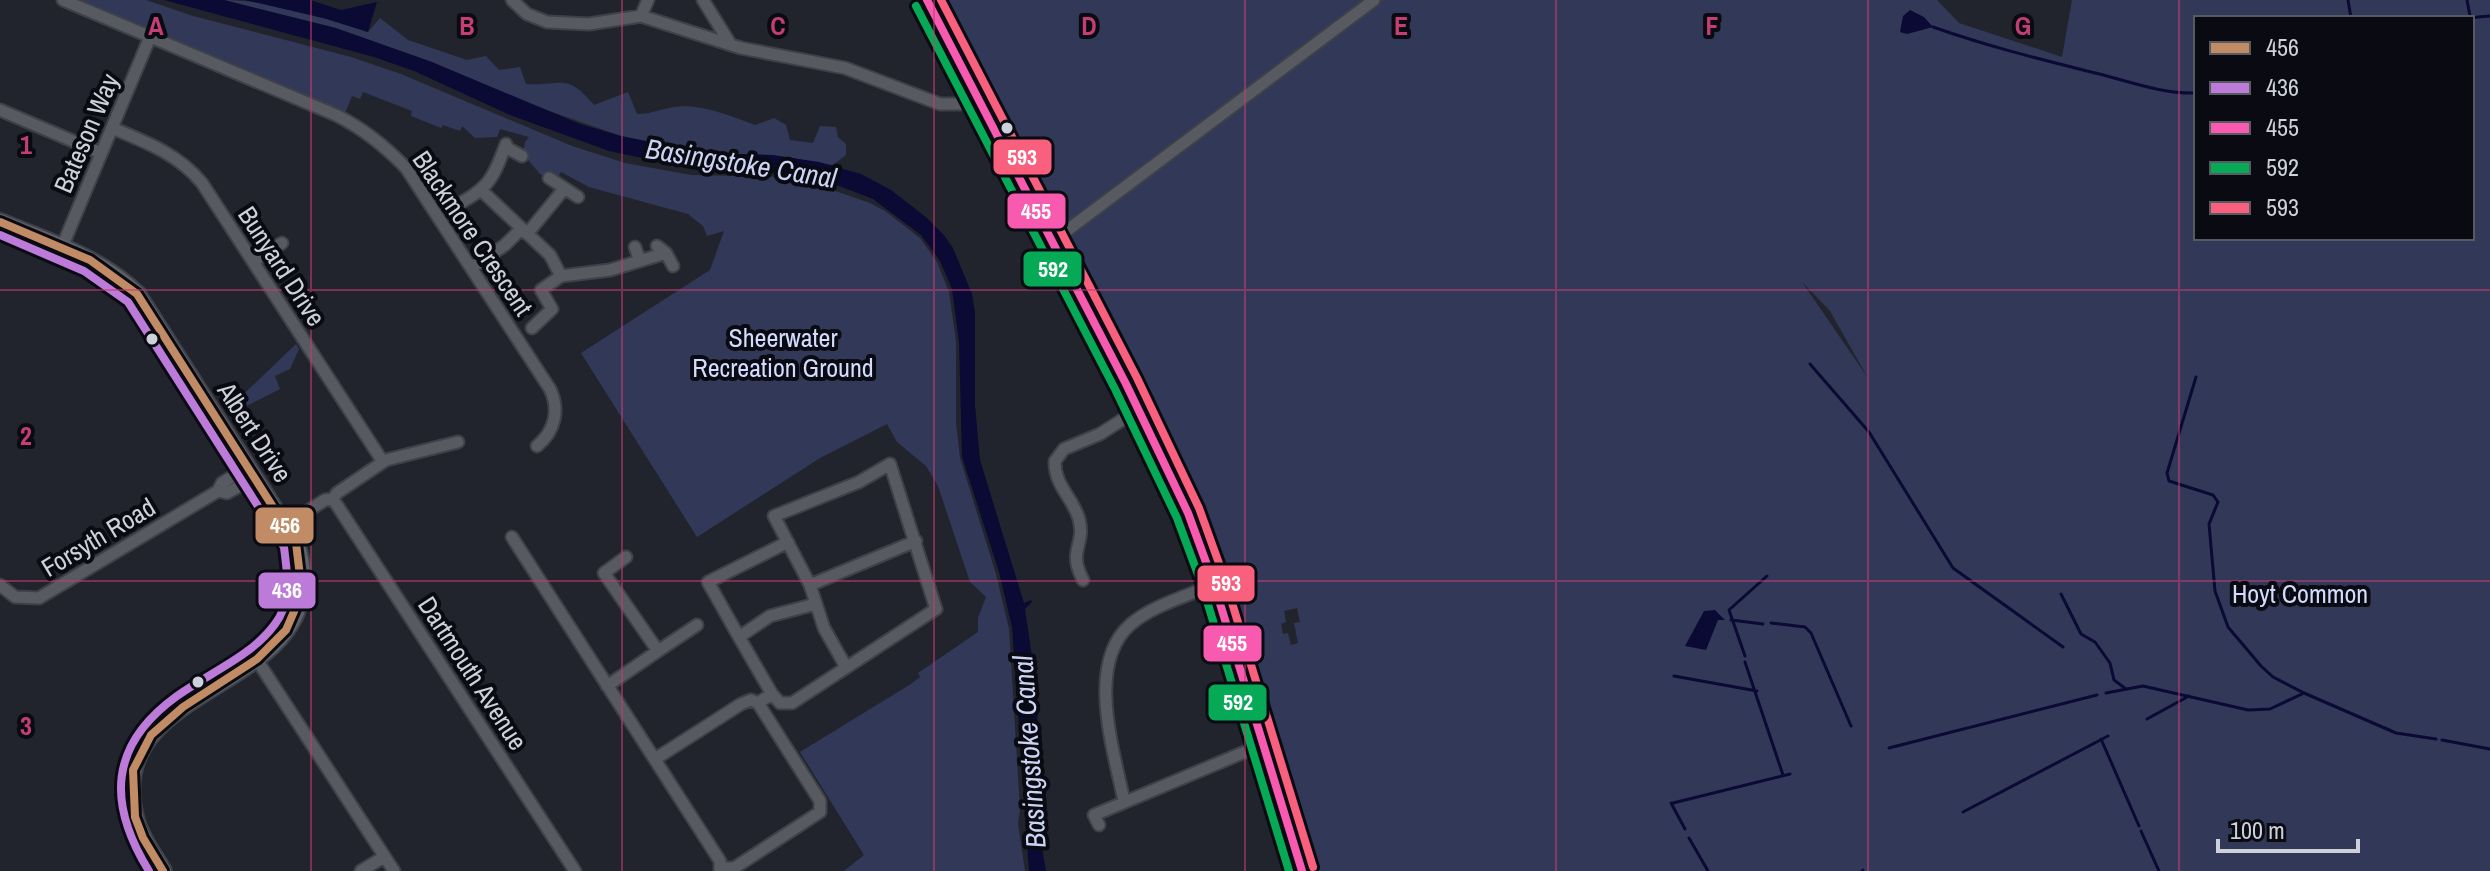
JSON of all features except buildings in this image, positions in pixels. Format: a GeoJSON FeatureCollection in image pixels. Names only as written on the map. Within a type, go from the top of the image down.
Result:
{"type":"FeatureCollection","features":[{"type":"Feature","properties":{"kind":"main road"},"geometry":{"type":"LineString","coordinates":[[927,0],[1139,409],[1188,513],[1214,584],[1264,744],[1297,870]]}},
{"type":"Feature","properties":{"kind":"street","name":"Blackmore Crescent"},"geometry":{"type":"LineString","coordinates":[[63,0],[336,115],[364,131],[406,168],[553,395],[555,410],[552,427],[537,446]]}},
{"type":"Feature","properties":{"kind":"street"},"geometry":{"type":"LineString","coordinates":[[512,0],[527,14],[547,22],[589,24],[641,16],[731,45],[845,68],[940,104],[960,104],[977,98]]}},
{"type":"Feature","properties":{"kind":"street"},"geometry":{"type":"LineString","coordinates":[[641,16],[645,13],[648,0]]}},
{"type":"Feature","properties":{"kind":"street"},"geometry":{"type":"LineString","coordinates":[[703,0],[731,45]]}},
{"type":"Feature","properties":{"kind":"street"},"geometry":{"type":"LineString","coordinates":[[1056,247],[1075,223],[1374,0]]}},
{"type":"Feature","properties":{"kind":"street","name":"Bateson Way"},"geometry":{"type":"LineString","coordinates":[[62,247],[150,37]]}},
{"type":"Feature","properties":{"kind":"street"},"geometry":{"type":"LineString","coordinates":[[0,110],[101,153]]}},
{"type":"Feature","properties":{"kind":"street","name":"Bunyard Drive"},"geometry":{"type":"LineString","coordinates":[[112,128],[159,147],[190,170],[254,261],[384,461]]}},
{"type":"Feature","properties":{"kind":"street"},"geometry":{"type":"LineString","coordinates":[[450,209],[482,191],[494,177],[505,145],[522,156]]}},
{"type":"Feature","properties":{"kind":"street"},"geometry":{"type":"LineString","coordinates":[[549,178],[578,197]]}},
{"type":"Feature","properties":{"kind":"street"},"geometry":{"type":"LineString","coordinates":[[471,268],[524,231],[564,189]]}},
{"type":"Feature","properties":{"kind":"street"},"geometry":{"type":"LineString","coordinates":[[482,191],[550,255],[561,276]]}},
{"type":"Feature","properties":{"kind":"street","name":"Albert Drive"},"geometry":{"type":"LineString","coordinates":[[0,222],[62,247],[113,273],[137,294],[286,525],[300,553],[303,574],[301,596],[288,628],[272,648],[164,719],[149,735],[139,754],[131,787],[134,816],[163,871]]}},
{"type":"Feature","properties":{"kind":"street"},"geometry":{"type":"LineString","coordinates":[[254,261],[282,243]]}},
{"type":"Feature","properties":{"kind":"street"},"geometry":{"type":"LineString","coordinates":[[635,247],[640,261]]}},
{"type":"Feature","properties":{"kind":"street"},"geometry":{"type":"LineString","coordinates":[[532,328],[552,309],[541,290],[561,276],[610,270],[640,261],[661,250],[673,266]]}},
{"type":"Feature","properties":{"kind":"street"},"geometry":{"type":"LineString","coordinates":[[1083,580],[1075,565],[1080,524],[1057,479],[1055,461],[1064,449],[1100,434],[1139,409]]}},
{"type":"Feature","properties":{"kind":"street"},"geometry":{"type":"LineString","coordinates":[[286,525],[325,500],[333,499],[337,493],[384,461],[458,442]]}},
{"type":"Feature","properties":{"kind":"street"},"geometry":{"type":"LineString","coordinates":[[788,542],[708,582],[772,694],[780,703],[787,705],[846,667],[936,609],[890,464],[859,482],[774,516],[788,542],[810,585],[824,628],[846,667]]}},
{"type":"Feature","properties":{"kind":"street","name":"Forsyth Road"},"geometry":{"type":"LineString","coordinates":[[4,589],[23,599],[39,598],[218,491],[227,493],[252,472]]}},
{"type":"Feature","properties":{"kind":"street","name":"Dartmouth Avenue"},"geometry":{"type":"LineString","coordinates":[[333,499],[575,871]]}},
{"type":"Feature","properties":{"kind":"street"},"geometry":{"type":"LineString","coordinates":[[512,537],[720,861],[720,870],[734,868],[820,812],[820,801],[758,703]]}},
{"type":"Feature","properties":{"kind":"street"},"geometry":{"type":"LineString","coordinates":[[810,585],[916,541]]}},
{"type":"Feature","properties":{"kind":"street"},"geometry":{"type":"LineString","coordinates":[[626,557],[604,573],[658,651]]}},
{"type":"Feature","properties":{"kind":"street"},"geometry":{"type":"LineString","coordinates":[[1124,801],[1108,721],[1106,670],[1111,651],[1122,633],[1142,616],[1214,584]]}},
{"type":"Feature","properties":{"kind":"street"},"geometry":{"type":"LineString","coordinates":[[739,637],[770,616],[816,604]]}},
{"type":"Feature","properties":{"kind":"street"},"geometry":{"type":"LineString","coordinates":[[607,686],[697,625]]}},
{"type":"Feature","properties":{"kind":"street"},"geometry":{"type":"LineString","coordinates":[[257,660],[394,871]]}},
{"type":"Feature","properties":{"kind":"street"},"geometry":{"type":"LineString","coordinates":[[655,759],[746,701],[758,703],[772,694]]}},
{"type":"Feature","properties":{"kind":"street"},"geometry":{"type":"LineString","coordinates":[[1099,825],[1094,815],[1264,744]]}},
{"type":"Feature","properties":{"kind":"street"},"geometry":{"type":"LineString","coordinates":[[361,871],[384,857]]}},
{"type":"Feature","properties":{"kind":"green space","name":"Sheerwater Recreation Ground"},"geometry":{"type":"Polygon","coordinates":[[[75,0],[146,0],[193,16],[351,57],[401,74],[572,146],[625,163],[691,175],[784,177],[812,183],[870,203],[920,238],[937,262],[949,292],[956,341],[956,423],[960,458],[996,574],[1009,629],[1020,809],[1018,824],[1025,871],[844,871],[864,855],[800,752],[911,684],[920,677],[918,673],[978,632],[978,618],[986,597],[970,582],[938,486],[926,466],[897,442],[887,424],[820,458],[697,537],[581,353],[710,270],[724,231],[707,236],[703,226],[688,214],[589,187],[561,172],[557,178],[548,171],[544,176],[523,154],[529,137],[500,129],[497,137],[475,138],[462,126],[460,131],[443,125],[441,128],[411,116],[412,111],[363,92],[360,99],[352,96],[345,113],[75,0]]]}},
{"type":"Feature","properties":{"kind":"green space"},"geometry":{"type":"Polygon","coordinates":[[[224,0],[279,6],[368,32],[380,18],[408,40],[467,60],[486,56],[499,70],[520,67],[526,84],[570,84],[594,105],[628,92],[637,114],[684,106],[715,111],[755,125],[774,118],[786,125],[790,140],[813,143],[820,126],[836,127],[838,137],[846,144],[846,155],[833,165],[773,155],[704,153],[621,136],[255,8],[224,0]]]}},
{"type":"Feature","properties":{"kind":"green space","name":"Hoyt Common"},"geometry":{"type":"Polygon","coordinates":[[[946,0],[1937,0],[1959,23],[2062,57],[2072,0],[2490,0],[2490,871],[1314,871],[1210,528],[1194,487],[946,0]],[[1802,282],[1868,378],[1830,311],[1802,282]],[[1297,608],[1284,611],[1286,622],[1281,624],[1283,634],[1288,633],[1291,645],[1298,643],[1294,623],[1300,622],[1297,608]]]}},
{"type":"Feature","properties":{"kind":"green space"},"geometry":{"type":"Polygon","coordinates":[[[296,344],[299,349],[290,369],[275,376],[280,389],[237,411],[228,409],[296,344]]]}},
{"type":"Feature","properties":{"kind":"water","name":"Basingstoke Canal"},"geometry":{"type":"Polygon","coordinates":[[[164,0],[224,0],[336,28],[432,62],[580,124],[621,136],[704,153],[772,155],[819,162],[861,174],[891,190],[927,218],[953,248],[972,294],[980,460],[1024,603],[1032,602],[1025,609],[1042,770],[1042,847],[1046,871],[1029,871],[1012,627],[999,572],[962,457],[959,342],[952,289],[940,261],[921,235],[873,199],[826,181],[774,173],[699,170],[609,151],[510,115],[414,71],[374,57],[164,0]]]}},
{"type":"Feature","properties":{"kind":"water"},"geometry":{"type":"Polygon","coordinates":[[[245,0],[310,0],[341,10],[377,2],[368,32],[245,0]]]}},
{"type":"Feature","properties":{"kind":"water"},"geometry":{"type":"Polygon","coordinates":[[[1910,10],[1924,17],[1933,27],[1907,34],[1900,32],[1903,16],[1910,10]]]}},
{"type":"Feature","properties":{"kind":"water"},"geometry":{"type":"Polygon","coordinates":[[[1715,610],[1725,620],[1718,620],[1706,650],[1685,646],[1704,611],[1715,610]]]}},
{"type":"Feature","properties":{"kind":"waterway"},"geometry":{"type":"LineString","coordinates":[[2348,0],[2351,16]]}},
{"type":"Feature","properties":{"kind":"waterway"},"geometry":{"type":"LineString","coordinates":[[2467,0],[2470,16]]}},
{"type":"Feature","properties":{"kind":"waterway"},"geometry":{"type":"LineString","coordinates":[[2474,17],[2490,16]]}},
{"type":"Feature","properties":{"kind":"waterway"},"geometry":{"type":"LineString","coordinates":[[1933,27],[2010,51],[2141,85],[2194,93]]}},
{"type":"Feature","properties":{"kind":"waterway"},"geometry":{"type":"LineString","coordinates":[[1810,364],[1869,432],[1953,568],[2063,647]]}},
{"type":"Feature","properties":{"kind":"waterway"},"geometry":{"type":"LineString","coordinates":[[2196,377],[2167,473],[2169,481],[2213,495],[2218,502],[2209,524],[2215,591],[2228,627],[2273,677],[2396,733],[2436,739]]}},
{"type":"Feature","properties":{"kind":"waterway"},"geometry":{"type":"LineString","coordinates":[[1745,656],[1729,610],[1767,576]]}},
{"type":"Feature","properties":{"kind":"waterway"},"geometry":{"type":"LineString","coordinates":[[2061,594],[2081,634],[2095,642],[2110,663],[2114,680],[2126,689]]}},
{"type":"Feature","properties":{"kind":"waterway"},"geometry":{"type":"LineString","coordinates":[[1731,620],[1763,624]]}},
{"type":"Feature","properties":{"kind":"waterway"},"geometry":{"type":"LineString","coordinates":[[1771,623],[1805,627],[1811,633],[1851,726]]}},
{"type":"Feature","properties":{"kind":"waterway"},"geometry":{"type":"LineString","coordinates":[[1745,662],[1783,775]]}},
{"type":"Feature","properties":{"kind":"waterway"},"geometry":{"type":"LineString","coordinates":[[1674,676],[1757,691]]}},
{"type":"Feature","properties":{"kind":"waterway"},"geometry":{"type":"LineString","coordinates":[[2106,693],[2143,686],[2248,710],[2270,709],[2304,693]]}},
{"type":"Feature","properties":{"kind":"waterway"},"geometry":{"type":"LineString","coordinates":[[1889,748],[2097,695]]}},
{"type":"Feature","properties":{"kind":"waterway"},"geometry":{"type":"LineString","coordinates":[[2147,719],[2189,696]]}},
{"type":"Feature","properties":{"kind":"waterway"},"geometry":{"type":"LineString","coordinates":[[1963,812],[2108,736]]}},
{"type":"Feature","properties":{"kind":"waterway"},"geometry":{"type":"LineString","coordinates":[[2101,739],[2139,826]]}},
{"type":"Feature","properties":{"kind":"waterway"},"geometry":{"type":"LineString","coordinates":[[2442,740],[2490,749]]}},
{"type":"Feature","properties":{"kind":"waterway"},"geometry":{"type":"LineString","coordinates":[[1673,803],[1790,774]]}},
{"type":"Feature","properties":{"kind":"waterway"},"geometry":{"type":"LineString","coordinates":[[1671,803],[1685,829]]}},
{"type":"Feature","properties":{"kind":"waterway"},"geometry":{"type":"LineString","coordinates":[[2141,831],[2159,871]]}},
{"type":"Feature","properties":{"kind":"waterway"},"geometry":{"type":"LineString","coordinates":[[1689,838],[1708,871]]}},
{"type":"Feature","properties":{"kind":"transit line","name":"455"},"geometry":{"type":"LineString","coordinates":[[927,0],[1126,384],[1188,513],[1214,584],[1302,871]]}},
{"type":"Feature","properties":{"kind":"transit line","name":"593"},"geometry":{"type":"LineString","coordinates":[[941,0],[1137,378],[1199,508],[1225,580],[1313,867]]}},
{"type":"Feature","properties":{"kind":"transit line","name":"592"},"geometry":{"type":"LineString","coordinates":[[916,6],[1115,389],[1177,518],[1203,588],[1289,871]]}},
{"type":"Feature","properties":{"kind":"transit line","name":"456"},"geometry":{"type":"LineString","coordinates":[[0,222],[90,260],[137,294],[296,543],[302,593],[286,630],[257,659],[183,707],[151,735],[133,770],[135,817],[143,838],[163,871]]}},
{"type":"Feature","properties":{"kind":"transit line","name":"436"},"geometry":{"type":"LineString","coordinates":[[0,235],[84,271],[128,302],[284,547],[287,596],[275,624],[254,646],[177,696],[155,715],[138,734],[127,755],[121,799],[135,846],[149,871]]}}]}
